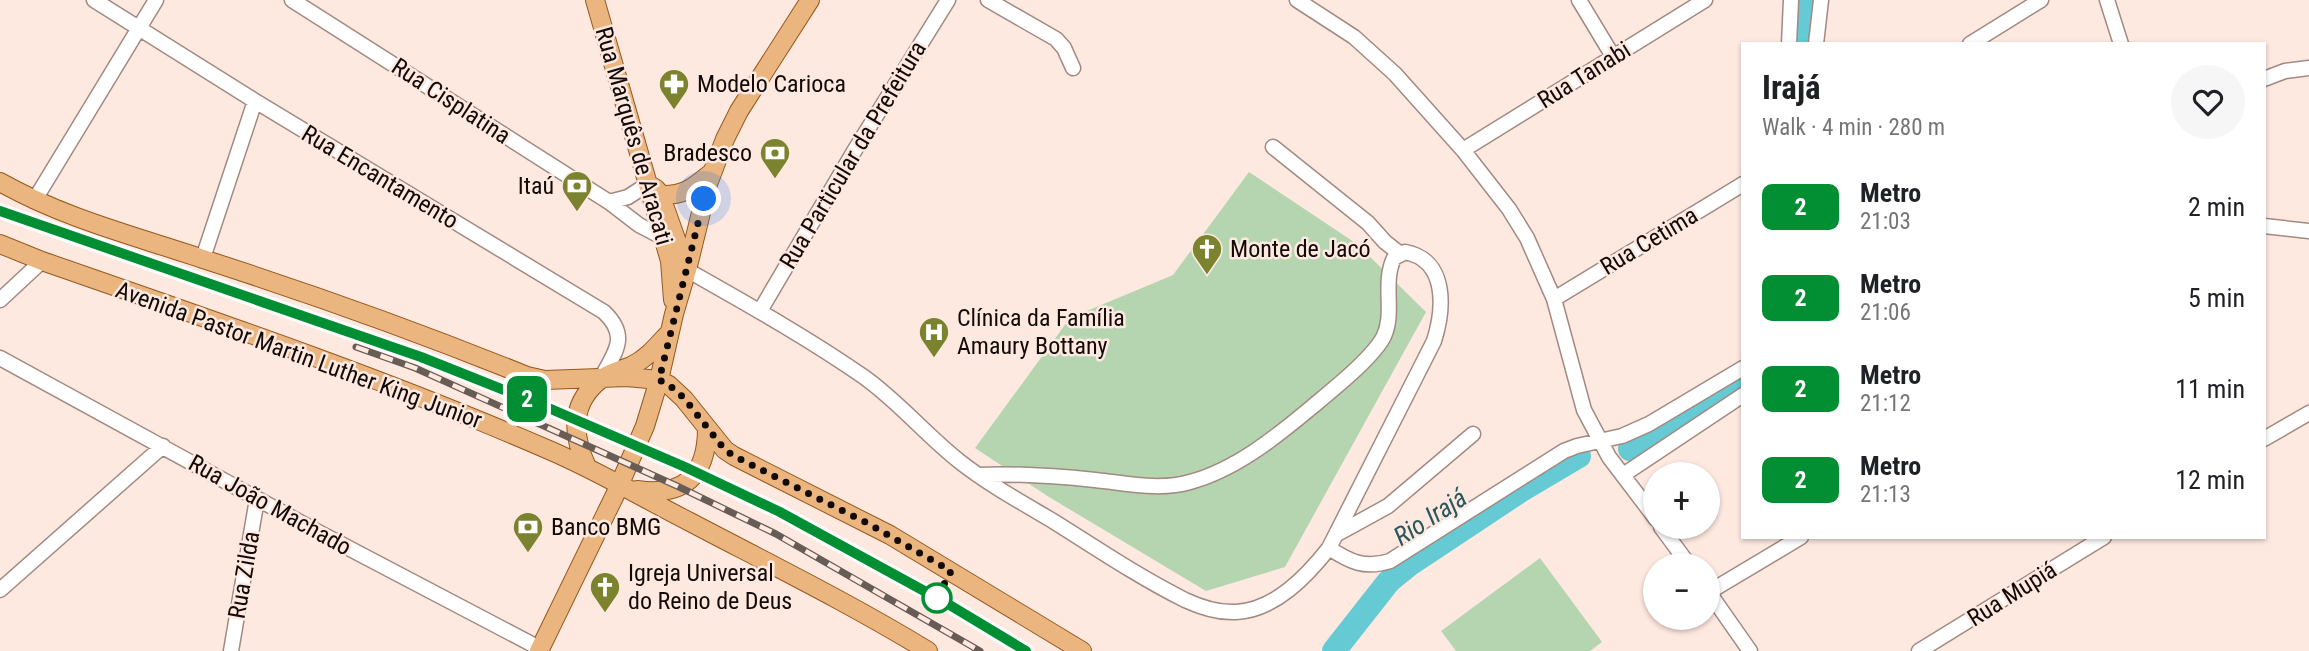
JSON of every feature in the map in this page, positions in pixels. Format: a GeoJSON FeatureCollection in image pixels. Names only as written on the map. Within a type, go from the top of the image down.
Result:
{"type":"FeatureCollection","features":[{"type":"Feature","properties":{"kind":"main road","name":"Rua Marquês de Aracati"},"geometry":{"type":"LineString","coordinates":[[595,0],[654,190],[662,237],[672,271],[672,323]]}},
{"type":"Feature","properties":{"kind":"main road"},"geometry":{"type":"LineString","coordinates":[[540,650],[625,486],[659,380],[711,173],[739,111],[810,0]]}},
{"type":"Feature","properties":{"kind":"main road"},"geometry":{"type":"LineString","coordinates":[[654,190],[678,195],[690,191],[711,173]]}},
{"type":"Feature","properties":{"kind":"main road"},"geometry":{"type":"LineString","coordinates":[[0,182],[34,201],[86,223],[203,258],[382,320],[527,376],[545,380],[627,377],[659,380],[677,391],[725,450],[740,460],[890,535],[1082,651]]}},
{"type":"Feature","properties":{"kind":"main road"},"geometry":{"type":"LineString","coordinates":[[654,190],[687,270]]}},
{"type":"Feature","properties":{"kind":"main road","name":"Avenida Pastor Martin Luther King Junior"},"geometry":{"type":"LineString","coordinates":[[0,244],[368,376],[587,467],[854,608],[928,651]]}},
{"type":"Feature","properties":{"kind":"main road"},"geometry":{"type":"LineString","coordinates":[[587,467],[575,430],[585,397],[601,378],[643,359],[672,323]]}},
{"type":"Feature","properties":{"kind":"main road"},"geometry":{"type":"LineString","coordinates":[[625,486],[655,493],[677,489],[686,484],[703,463],[707,428]]}},
{"type":"Feature","properties":{"kind":"street","name":"Rua Encantamento"},"geometry":{"type":"LineString","coordinates":[[94,0],[255,101],[604,312],[615,323],[618,332],[614,356],[601,378]]}},
{"type":"Feature","properties":{"kind":"street"},"geometry":{"type":"LineString","coordinates":[[34,201],[156,0]]}},
{"type":"Feature","properties":{"kind":"street","name":"Rua Cisplatina"},"geometry":{"type":"LineString","coordinates":[[292,0],[609,202],[639,225],[662,237]]}},
{"type":"Feature","properties":{"kind":"street","name":"Rua Particular da Prefeitura"},"geometry":{"type":"LineString","coordinates":[[760,311],[948,0]]}},
{"type":"Feature","properties":{"kind":"street"},"geometry":{"type":"LineString","coordinates":[[988,0],[1056,39],[1064,48],[1073,68]]}},
{"type":"Feature","properties":{"kind":"street"},"geometry":{"type":"LineString","coordinates":[[1297,0],[1375,54],[1463,150],[1509,209],[1536,257],[1554,299],[1584,411],[1600,441],[1643,502]]}},
{"type":"Feature","properties":{"kind":"street"},"geometry":{"type":"LineString","coordinates":[[1579,0],[1614,58]]}},
{"type":"Feature","properties":{"kind":"street","name":"Rua Tanabi"},"geometry":{"type":"LineString","coordinates":[[1463,150],[1705,0]]}},
{"type":"Feature","properties":{"kind":"street"},"geometry":{"type":"LineString","coordinates":[[1789,42],[1791,0]]}},
{"type":"Feature","properties":{"kind":"street"},"geometry":{"type":"LineString","coordinates":[[1816,42],[1821,0]]}},
{"type":"Feature","properties":{"kind":"street"},"geometry":{"type":"LineString","coordinates":[[1973,42],[2041,0]]}},
{"type":"Feature","properties":{"kind":"street"},"geometry":{"type":"LineString","coordinates":[[2107,0],[2120,42]]}},
{"type":"Feature","properties":{"kind":"street"},"geometry":{"type":"LineString","coordinates":[[2266,78],[2285,71],[2309,68]]}},
{"type":"Feature","properties":{"kind":"street"},"geometry":{"type":"LineString","coordinates":[[203,258],[255,101]]}},
{"type":"Feature","properties":{"kind":"street"},"geometry":{"type":"LineString","coordinates":[[1273,147],[1368,223],[1399,253]]}},
{"type":"Feature","properties":{"kind":"street","name":"Rua Cetima"},"geometry":{"type":"LineString","coordinates":[[1554,299],[1741,185]]}},
{"type":"Feature","properties":{"kind":"street"},"geometry":{"type":"LineString","coordinates":[[609,202],[654,190]]}},
{"type":"Feature","properties":{"kind":"street"},"geometry":{"type":"LineString","coordinates":[[2266,226],[2309,231]]}},
{"type":"Feature","properties":{"kind":"street"},"geometry":{"type":"LineString","coordinates":[[687,270],[820,348],[888,395],[949,453],[978,475],[1186,600],[1217,611],[1237,612],[1268,603],[1306,576],[1329,548],[1434,341],[1441,305],[1437,277],[1422,258],[1405,252],[1399,253],[1389,272],[1386,330],[1373,351],[1300,417],[1222,470],[1189,483],[1162,486],[1045,475],[978,475]]}},
{"type":"Feature","properties":{"kind":"street"},"geometry":{"type":"LineString","coordinates":[[0,300],[42,261]]}},
{"type":"Feature","properties":{"kind":"street","name":"Rua João Machado"},"geometry":{"type":"LineString","coordinates":[[0,358],[540,650]]}},
{"type":"Feature","properties":{"kind":"street"},"geometry":{"type":"LineString","coordinates":[[1329,548],[1348,561],[1361,565],[1390,561],[1546,461],[1577,446],[1622,436],[1648,425],[1741,369]]}},
{"type":"Feature","properties":{"kind":"street"},"geometry":{"type":"LineString","coordinates":[[1623,475],[1741,397]]}},
{"type":"Feature","properties":{"kind":"street"},"geometry":{"type":"LineString","coordinates":[[2266,438],[2309,413]]}},
{"type":"Feature","properties":{"kind":"street"},"geometry":{"type":"LineString","coordinates":[[1337,534],[1388,506],[1473,434]]}},
{"type":"Feature","properties":{"kind":"street"},"geometry":{"type":"LineString","coordinates":[[0,590],[163,446]]}},
{"type":"Feature","properties":{"kind":"street","name":"Rua Zilda"},"geometry":{"type":"LineString","coordinates":[[231,651],[257,499]]}},
{"type":"Feature","properties":{"kind":"street"},"geometry":{"type":"LineString","coordinates":[[1720,585],[1798,539]]}},
{"type":"Feature","properties":{"kind":"street","name":"Rua Mupiá"},"geometry":{"type":"LineString","coordinates":[[1919,651],[2101,539]]}},
{"type":"Feature","properties":{"kind":"street"},"geometry":{"type":"LineString","coordinates":[[1720,607],[1750,651]]}},
{"type":"Feature","properties":{"kind":"green space"},"geometry":{"type":"Polygon","coordinates":[[[1249,172],[1357,244],[1426,312],[1285,567],[1206,591],[1049,497],[975,448],[1070,318],[1173,275],[1249,172]]]}},
{"type":"Feature","properties":{"kind":"green space"},"geometry":{"type":"Polygon","coordinates":[[[1540,558],[1602,642],[1590,651],[1456,651],[1441,631],[1540,558]]]}},
{"type":"Feature","properties":{"kind":"waterway","name":"Rio Irajá"},"geometry":{"type":"LineString","coordinates":[[1801,42],[1806,0]]}},
{"type":"Feature","properties":{"kind":"waterway","name":"Rio Irajá"},"geometry":{"type":"LineString","coordinates":[[1630,449],[1741,381]]}},
{"type":"Feature","properties":{"kind":"waterway","name":"Rio Irajá"},"geometry":{"type":"LineString","coordinates":[[1334,651],[1389,581],[1410,564],[1520,491],[1579,456]]}},
{"type":"Feature","properties":{"kind":"railway"},"geometry":{"type":"LineString","coordinates":[[0,212],[421,357],[537,403],[780,511],[948,604],[1026,651]]}},
{"type":"Feature","properties":{"kind":"railway"},"geometry":{"type":"LineString","coordinates":[[356,347],[415,368],[677,486],[776,534],[980,651]]}},
{"type":"Feature","properties":{"kind":"metro line","name":"2"},"geometry":{"type":"LineString","coordinates":[[0,211],[39,227],[421,357],[537,403],[685,467],[780,512],[948,604],[1026,651]]}},
{"type":"Feature","properties":{"kind":"place","name":"Modelo Carioca"},"geometry":{"type":"Point","coordinates":[674,111]}},
{"type":"Feature","properties":{"kind":"place","name":"Bradesco"},"geometry":{"type":"Point","coordinates":[775,180]}},
{"type":"Feature","properties":{"kind":"place","name":"Itaú"},"geometry":{"type":"Point","coordinates":[577,213]}},
{"type":"Feature","properties":{"kind":"place","name":"Monte de Jacó"},"geometry":{"type":"Point","coordinates":[1207,276]}},
{"type":"Feature","properties":{"kind":"place","name":"Clínica da Família Amaury Bottany"},"geometry":{"type":"Point","coordinates":[934,359]}},
{"type":"Feature","properties":{"kind":"place","name":"Banco BMG"},"geometry":{"type":"Point","coordinates":[528,554]}},
{"type":"Feature","properties":{"kind":"place","name":"Igreja Universal do Reino de Deus"},"geometry":{"type":"Point","coordinates":[605,614]}},
{"type":"Feature","properties":{"kind":"route"},"geometry":{"type":"LineString","coordinates":[[704,199],[659,380],[677,391],[725,450],[734,456],[890,535],[951,571],[937,598]]}}]}
